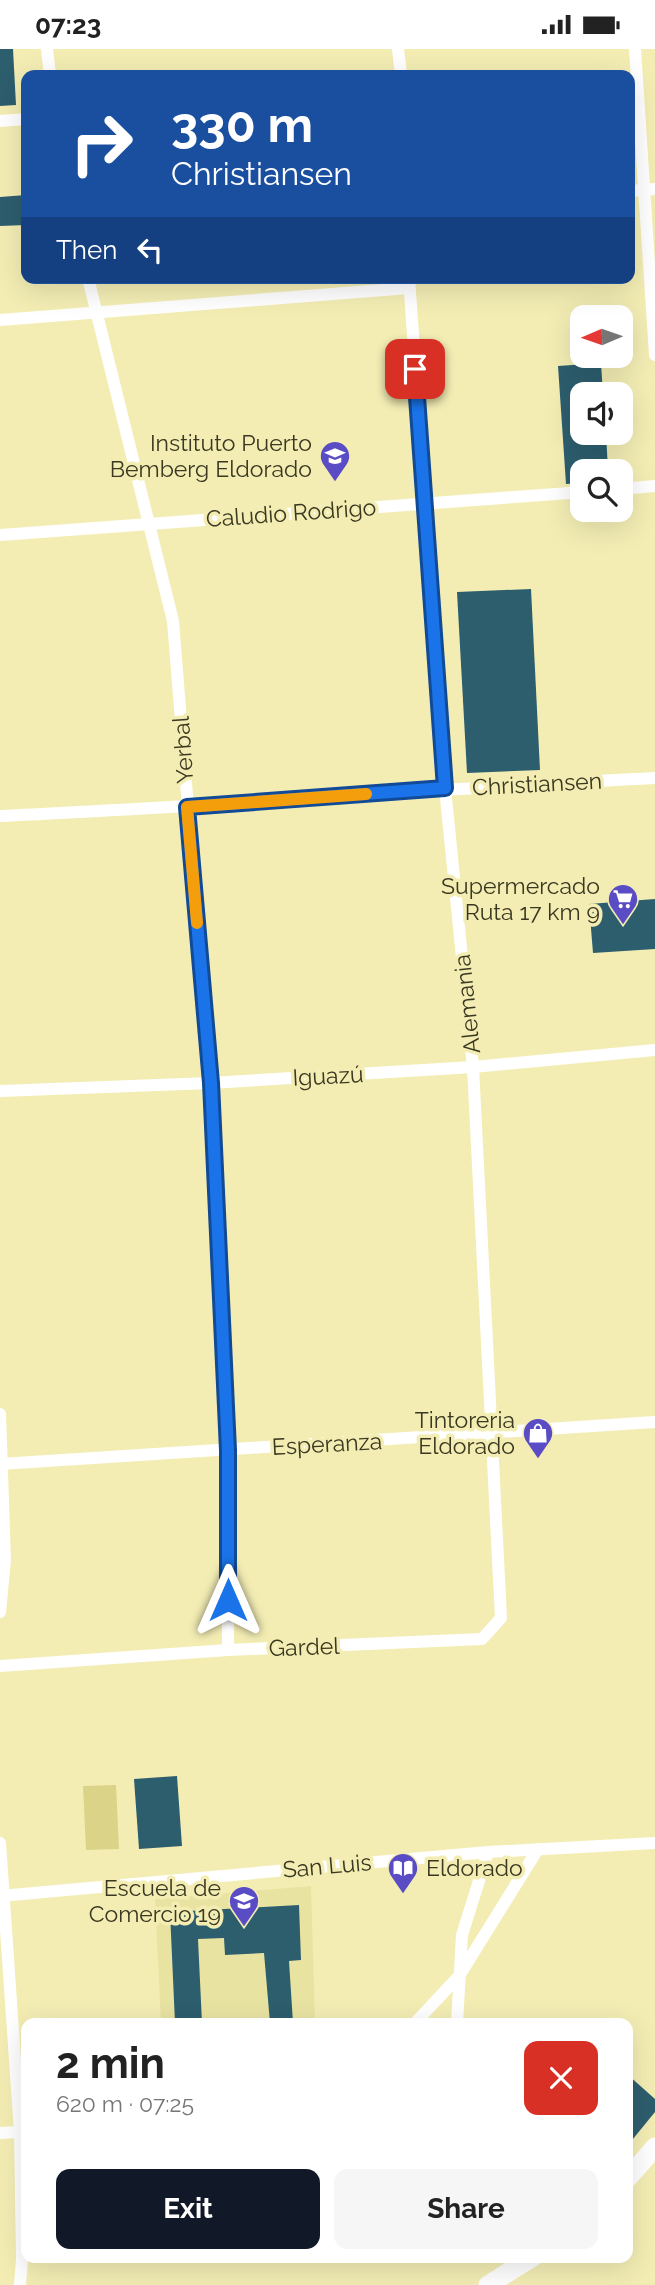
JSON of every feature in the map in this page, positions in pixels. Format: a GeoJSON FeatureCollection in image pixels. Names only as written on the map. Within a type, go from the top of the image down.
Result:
{"type":"FeatureCollection","features":[{"type":"Feature","properties":{"kind":"main road"},"geometry":{"type":"LineString","coordinates":[[633,2172],[655,2147]]}},
{"type":"Feature","properties":{"kind":"main road"},"geometry":{"type":"LineString","coordinates":[[488,2285],[523,2263]]}},
{"type":"Feature","properties":{"kind":"street"},"geometry":{"type":"LineString","coordinates":[[47,49],[49,70]]}},
{"type":"Feature","properties":{"kind":"street"},"geometry":{"type":"LineString","coordinates":[[398,49],[400,70]]}},
{"type":"Feature","properties":{"kind":"street"},"geometry":{"type":"LineString","coordinates":[[635,49],[655,355]]}},
{"type":"Feature","properties":{"kind":"street"},"geometry":{"type":"LineString","coordinates":[[0,121],[21,119]]}},
{"type":"Feature","properties":{"kind":"street","name":"Yerbal"},"geometry":{"type":"LineString","coordinates":[[90,284],[173,621],[211,1083],[228,1450],[228,1650]]}},
{"type":"Feature","properties":{"kind":"street"},"geometry":{"type":"LineString","coordinates":[[0,320],[398,284]]}},
{"type":"Feature","properties":{"kind":"street","name":"Alemania"},"geometry":{"type":"LineString","coordinates":[[409,284],[445,788],[473,1067],[501,1618],[482,1639]]}},
{"type":"Feature","properties":{"kind":"street"},"geometry":{"type":"LineString","coordinates":[[633,488],[655,486]]}},
{"type":"Feature","properties":{"kind":"street","name":"Caludio Rodrigo"},"geometry":{"type":"LineString","coordinates":[[0,535],[570,493]]}},
{"type":"Feature","properties":{"kind":"street","name":"Christiansen"},"geometry":{"type":"LineString","coordinates":[[0,816],[187,807],[445,788],[655,778]]}},
{"type":"Feature","properties":{"kind":"street","name":"Iguazú"},"geometry":{"type":"LineString","coordinates":[[0,1091],[211,1083],[473,1067],[655,1049]]}},
{"type":"Feature","properties":{"kind":"street"},"geometry":{"type":"LineString","coordinates":[[0,1414],[0,1612]]}},
{"type":"Feature","properties":{"kind":"street","name":"Esperanza"},"geometry":{"type":"LineString","coordinates":[[2,1465],[655,1422]]}},
{"type":"Feature","properties":{"kind":"street","name":"Gardel"},"geometry":{"type":"LineString","coordinates":[[0,1666],[228,1650],[482,1639]]}},
{"type":"Feature","properties":{"kind":"street"},"geometry":{"type":"LineString","coordinates":[[0,1843],[20,2132],[21,2196]]}},
{"type":"Feature","properties":{"kind":"street","name":"San Luis"},"geometry":{"type":"LineString","coordinates":[[2,1896],[488,1852],[655,1843]]}},
{"type":"Feature","properties":{"kind":"street"},"geometry":{"type":"LineString","coordinates":[[420,2018],[459,1976],[538,1849]]}},
{"type":"Feature","properties":{"kind":"street"},"geometry":{"type":"LineString","coordinates":[[457,2018],[462,1935],[488,1852]]}},
{"type":"Feature","properties":{"kind":"street"},"geometry":{"type":"LineString","coordinates":[[0,2133],[20,2132]]}},
{"type":"Feature","properties":{"kind":"street"},"geometry":{"type":"LineString","coordinates":[[20,2285],[22,2263]]}},
{"type":"Feature","properties":{"kind":"shaded area"},"geometry":{"type":"Polygon","coordinates":[[[116,1785],[119,1849],[86,1850],[83,1786],[116,1785]]]}},
{"type":"Feature","properties":{"kind":"shaded area"},"geometry":{"type":"Polygon","coordinates":[[[311,1886],[315,2018],[161,2018],[155,1899],[311,1886]]]}},
{"type":"Feature","properties":{"kind":"building"},"geometry":{"type":"Polygon","coordinates":[[[0,49],[13,49],[16,105],[0,106],[0,49]]]}},
{"type":"Feature","properties":{"kind":"building"},"geometry":{"type":"Polygon","coordinates":[[[21,195],[21,225],[0,226],[0,197],[21,195]]]}},
{"type":"Feature","properties":{"kind":"building"},"geometry":{"type":"Polygon","coordinates":[[[558,366],[601,368],[602,382],[570,382],[570,445],[607,445],[607,459],[570,459],[570,484],[566,484],[558,366]]]}},
{"type":"Feature","properties":{"kind":"building"},"geometry":{"type":"Polygon","coordinates":[[[531,589],[540,770],[467,773],[457,592],[531,589]]]}},
{"type":"Feature","properties":{"kind":"building","name":"Supermercado Ruta 17 km 9"},"geometry":{"type":"Polygon","coordinates":[[[655,899],[655,949],[593,953],[589,904],[655,899]]]}},
{"type":"Feature","properties":{"kind":"building"},"geometry":{"type":"Polygon","coordinates":[[[177,1776],[182,1846],[139,1849],[134,1779],[177,1776]]]}},
{"type":"Feature","properties":{"kind":"building"},"geometry":{"type":"Polygon","coordinates":[[[299,1905],[301,1960],[289,1961],[293,2018],[270,2018],[264,1953],[225,1955],[224,1938],[198,1939],[202,2018],[175,2018],[170,1912],[299,1905]]]}},
{"type":"Feature","properties":{"kind":"building"},"geometry":{"type":"Polygon","coordinates":[[[633,2079],[655,2099],[655,2112],[633,2139],[633,2079]]]}},
{"type":"Feature","properties":{"kind":"slow traffic"},"geometry":{"type":"LineString","coordinates":[[197,923],[187,807],[366,794]]}},
{"type":"Feature","properties":{"kind":"place","name":"Instituto Puerto Bemberg Eldorado"},"geometry":{"type":"Point","coordinates":[335,483]}},
{"type":"Feature","properties":{"kind":"place","name":"Supermercado Ruta 17 km 9"},"geometry":{"type":"Point","coordinates":[623,926]}},
{"type":"Feature","properties":{"kind":"place","name":"Tintoreria Eldorado"},"geometry":{"type":"Point","coordinates":[538,1460]}},
{"type":"Feature","properties":{"kind":"place","name":"Eldorado"},"geometry":{"type":"Point","coordinates":[403,1895]}},
{"type":"Feature","properties":{"kind":"place","name":"Escuela de Comercio 19"},"geometry":{"type":"Point","coordinates":[244,1928]}},
{"type":"Feature","properties":{"kind":"route"},"geometry":{"type":"LineString","coordinates":[[228,1600],[228,1450],[211,1083],[187,807],[445,788],[415,369]]}}]}
